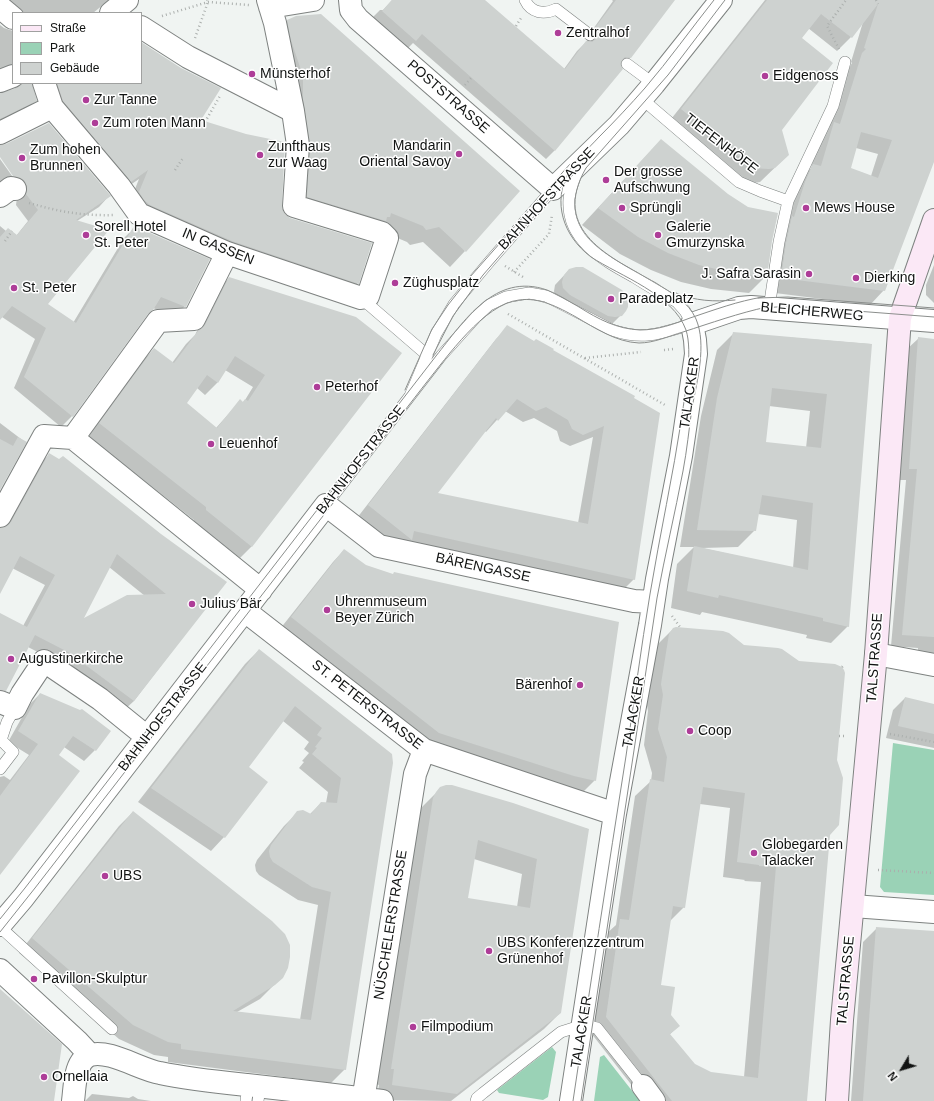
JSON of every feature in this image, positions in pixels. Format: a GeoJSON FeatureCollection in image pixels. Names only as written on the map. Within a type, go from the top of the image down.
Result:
{"type":"FeatureCollection","features":[{"type":"Feature","properties":{"kind":"street"},"geometry":{"type":"LineString","coordinates":[[313,0],[269,3],[275,23],[293,112],[298,145],[294,206],[382,233],[387,238],[368,296],[361,298]]}},
{"type":"Feature","properties":{"kind":"street","name":"POSTSTRASSE"},"geometry":{"type":"LineString","coordinates":[[350,0],[351,10],[358,19],[553,189]]}},
{"type":"Feature","properties":{"kind":"street","name":"BAHNHOFSTRASSE"},"geometry":{"type":"LineString","coordinates":[[553,189],[619,125],[648,92],[721,0]]}},
{"type":"Feature","properties":{"kind":"street"},"geometry":{"type":"LineString","coordinates":[[0,7],[12,17]]}},
{"type":"Feature","properties":{"kind":"street"},"geometry":{"type":"LineString","coordinates":[[148,23],[188,57],[293,112]]}},
{"type":"Feature","properties":{"kind":"street"},"geometry":{"type":"LineString","coordinates":[[0,81],[12,76]]}},
{"type":"Feature","properties":{"kind":"street"},"geometry":{"type":"LineString","coordinates":[[44,84],[52,107],[119,186],[139,214]]}},
{"type":"Feature","properties":{"kind":"street"},"geometry":{"type":"LineString","coordinates":[[0,133],[52,107]]}},
{"type":"Feature","properties":{"kind":"street","name":"IN GASSEN"},"geometry":{"type":"LineString","coordinates":[[139,214],[227,253],[361,298]]}},
{"type":"Feature","properties":{"kind":"street","name":"TALSTRASSE"},"geometry":{"type":"LineString","coordinates":[[837,1101],[876,654],[900,318],[934,220]]}},
{"type":"Feature","properties":{"kind":"street"},"geometry":{"type":"LineString","coordinates":[[73,438],[158,321],[194,319],[227,253]]}},
{"type":"Feature","properties":{"kind":"street","name":"BLEICHERWEG"},"geometry":{"type":"LineString","coordinates":[[692,324],[739,308],[760,307],[934,321]]}},
{"type":"Feature","properties":{"kind":"street","name":"TALACKER"},"geometry":{"type":"LineString","coordinates":[[571,1101],[615,814],[681,456],[696,354],[692,324]]}},
{"type":"Feature","properties":{"kind":"street"},"geometry":{"type":"LineString","coordinates":[[0,516],[44,436],[73,438],[261,590]]}},
{"type":"Feature","properties":{"kind":"street","name":"BAHNHOFSTRASSE"},"geometry":{"type":"LineString","coordinates":[[0,926],[326,506]]}},
{"type":"Feature","properties":{"kind":"street","name":"BÄRENGASSE"},"geometry":{"type":"LineString","coordinates":[[326,506],[379,546],[634,601],[653,602]]}},
{"type":"Feature","properties":{"kind":"street","name":"ST. PETERSTRASSE"},"geometry":{"type":"LineString","coordinates":[[245,611],[424,750],[615,814]]}},
{"type":"Feature","properties":{"kind":"street"},"geometry":{"type":"LineString","coordinates":[[876,654],[934,665]]}},
{"type":"Feature","properties":{"kind":"street"},"geometry":{"type":"LineString","coordinates":[[7,705],[22,694],[44,661],[100,699],[147,737]]}},
{"type":"Feature","properties":{"kind":"street","name":"NÜSCHELERSTRASSE"},"geometry":{"type":"LineString","coordinates":[[369,1100],[415,774],[424,750]]}},
{"type":"Feature","properties":{"kind":"street"},"geometry":{"type":"LineString","coordinates":[[853,906],[934,912]]}},
{"type":"Feature","properties":{"kind":"street"},"geometry":{"type":"LineString","coordinates":[[0,970],[77,1041],[90,1055]]}},
{"type":"Feature","properties":{"kind":"street"},"geometry":{"type":"LineString","coordinates":[[73,1101],[76,1075],[82,1060],[90,1055],[97,1054],[114,1057],[158,1073],[202,1080],[253,1093],[369,1100]]}},
{"type":"Feature","properties":{"kind":"lane"},"geometry":{"type":"LineString","coordinates":[[524,0],[530,7],[539,12],[556,9],[590,35]]}},
{"type":"Feature","properties":{"kind":"lane"},"geometry":{"type":"LineString","coordinates":[[769,308],[779,242],[788,201],[833,106],[846,62]]}},
{"type":"Feature","properties":{"kind":"lane","name":"TIEFENHÖFE"},"geometry":{"type":"LineString","coordinates":[[627,64],[648,92],[692,141],[739,182],[788,201]]}},
{"type":"Feature","properties":{"kind":"lane"},"geometry":{"type":"LineString","coordinates":[[410,396],[477,316],[497,300],[514,294],[529,293],[546,296],[612,330],[623,334],[653,336],[692,324],[685,311],[677,302],[608,263],[593,252],[576,232],[570,210],[569,198],[576,176],[584,159]]}},
{"type":"Feature","properties":{"kind":"lane","name":"BAHNHOFSTRASSE"},"geometry":{"type":"LineString","coordinates":[[326,506],[410,396],[438,330],[454,304],[553,189]]}},
{"type":"Feature","properties":{"kind":"lane"},"geometry":{"type":"LineString","coordinates":[[361,298],[427,355]]}},
{"type":"Feature","properties":{"kind":"lane"},"geometry":{"type":"LineString","coordinates":[[0,769],[13,752],[1,740],[7,722],[7,705]]}},
{"type":"Feature","properties":{"kind":"lane"},"geometry":{"type":"LineString","coordinates":[[0,926],[112,1029]]}},
{"type":"Feature","properties":{"kind":"lane"},"geometry":{"type":"LineString","coordinates":[[476,1101],[477,1098],[483,1093],[561,1032],[583,1025],[597,1028],[649,1094]]}},
{"type":"Feature","properties":{"kind":"path"},"geometry":{"type":"LineString","coordinates":[[846,0],[827,26],[846,62]]}},
{"type":"Feature","properties":{"kind":"path"},"geometry":{"type":"LineString","coordinates":[[876,0],[878,4]]}},
{"type":"Feature","properties":{"kind":"path"},"geometry":{"type":"LineString","coordinates":[[188,57],[208,1]]}},
{"type":"Feature","properties":{"kind":"path"},"geometry":{"type":"LineString","coordinates":[[148,23],[208,1],[269,3]]}},
{"type":"Feature","properties":{"kind":"path"},"geometry":{"type":"LineString","coordinates":[[463,87],[471,78]]}},
{"type":"Feature","properties":{"kind":"path"},"geometry":{"type":"LineString","coordinates":[[205,122],[229,79]]}},
{"type":"Feature","properties":{"kind":"path"},"geometry":{"type":"LineString","coordinates":[[175,170],[183,158]]}},
{"type":"Feature","properties":{"kind":"path"},"geometry":{"type":"LineString","coordinates":[[7,192],[24,201],[62,212],[93,216],[139,214]]}},
{"type":"Feature","properties":{"kind":"path"},"geometry":{"type":"LineString","coordinates":[[552,215],[555,220]]}},
{"type":"Feature","properties":{"kind":"path"},"geometry":{"type":"LineString","coordinates":[[514,272],[549,234],[552,215]]}},
{"type":"Feature","properties":{"kind":"path"},"geometry":{"type":"LineString","coordinates":[[4,241],[12,232]]}},
{"type":"Feature","properties":{"kind":"path"},"geometry":{"type":"LineString","coordinates":[[501,264],[527,280]]}},
{"type":"Feature","properties":{"kind":"path"},"geometry":{"type":"LineString","coordinates":[[507,314],[665,405]]}},
{"type":"Feature","properties":{"kind":"path"},"geometry":{"type":"LineString","coordinates":[[658,350],[674,349]]}},
{"type":"Feature","properties":{"kind":"path"},"geometry":{"type":"LineString","coordinates":[[584,358],[643,352]]}},
{"type":"Feature","properties":{"kind":"path"},"geometry":{"type":"LineString","coordinates":[[671,615],[680,627]]}},
{"type":"Feature","properties":{"kind":"path"},"geometry":{"type":"LineString","coordinates":[[890,734],[934,742]]}},
{"type":"Feature","properties":{"kind":"path"},"geometry":{"type":"LineString","coordinates":[[839,736],[844,736]]}},
{"type":"Feature","properties":{"kind":"path"},"geometry":{"type":"LineString","coordinates":[[878,870],[934,873]]}},
{"type":"Feature","properties":{"kind":"green space"},"geometry":{"type":"Polygon","coordinates":[[[893,743],[934,750],[934,895],[884,892],[880,887],[893,743]]]}},
{"type":"Feature","properties":{"kind":"green space"},"geometry":{"type":"Polygon","coordinates":[[[552,1047],[556,1052],[548,1097],[543,1100],[499,1093],[497,1090],[552,1047]]]}},
{"type":"Feature","properties":{"kind":"green space"},"geometry":{"type":"Polygon","coordinates":[[[604,1055],[640,1101],[594,1101],[600,1057],[604,1055]]]}},
{"type":"Feature","properties":{"kind":"building"},"geometry":{"type":"Polygon","coordinates":[[[392,0],[485,0],[565,69],[586,41],[592,42],[596,39],[597,33],[594,29],[616,0],[675,0],[631,58],[625,57],[622,60],[620,64],[623,69],[555,151],[422,34],[416,41],[382,11],[392,0]]]}},
{"type":"Feature","properties":{"kind":"building"},"geometry":{"type":"Polygon","coordinates":[[[767,0],[934,0],[934,162],[885,291],[781,278],[792,216],[794,217],[805,182],[813,164],[821,166],[834,122],[840,124],[862,53],[866,49],[864,48],[878,4],[852,38],[821,14],[802,38],[833,63],[782,130],[789,155],[775,168],[753,168],[681,109],[767,0]],[[861,132],[851,168],[878,178],[892,140],[861,132]]]}},
{"type":"Feature","properties":{"kind":"building"},"geometry":{"type":"Polygon","coordinates":[[[321,14],[520,191],[466,252],[439,227],[426,230],[423,226],[391,213],[390,217],[387,217],[386,221],[307,197],[310,146],[303,99],[303,76],[291,40],[287,20],[296,16],[321,14]]]}},
{"type":"Feature","properties":{"kind":"building"},"geometry":{"type":"Polygon","coordinates":[[[142,43],[181,68],[221,88],[201,120],[246,134],[285,142],[283,211],[290,218],[372,243],[359,284],[232,241],[150,205],[144,200],[139,192],[148,170],[131,182],[63,101],[57,84],[142,84],[142,43]]]}},
{"type":"Feature","properties":{"kind":"building"},"geometry":{"type":"Polygon","coordinates":[[[22,84],[32,84],[37,101],[0,119],[0,93],[17,88],[22,84]]]}},
{"type":"Feature","properties":{"kind":"building"},"geometry":{"type":"Polygon","coordinates":[[[49,123],[111,196],[76,220],[109,230],[48,304],[76,323],[134,226],[210,259],[186,307],[161,297],[153,310],[148,314],[73,417],[24,377],[46,328],[12,306],[0,320],[0,237],[8,228],[17,235],[38,210],[26,194],[27,186],[24,180],[13,176],[0,157],[0,145],[6,144],[49,123]]]}},
{"type":"Feature","properties":{"kind":"building"},"geometry":{"type":"Polygon","coordinates":[[[661,139],[728,194],[748,207],[778,213],[767,277],[729,272],[699,265],[668,253],[638,237],[598,208],[661,139]]]}},
{"type":"Feature","properties":{"kind":"building"},"geometry":{"type":"Polygon","coordinates":[[[583,267],[622,290],[626,295],[628,307],[622,316],[608,316],[570,295],[563,288],[562,282],[564,275],[569,269],[583,267]]]}},
{"type":"Feature","properties":{"kind":"building"},"geometry":{"type":"Polygon","coordinates":[[[229,277],[356,317],[402,353],[252,547],[206,510],[206,507],[99,423],[154,348],[174,363],[198,331],[205,325],[229,277]],[[235,356],[218,383],[207,375],[187,403],[217,428],[240,399],[243,402],[245,399],[248,401],[265,375],[235,356]]]}},
{"type":"Feature","properties":{"kind":"building"},"geometry":{"type":"Polygon","coordinates":[[[507,325],[534,341],[536,339],[554,349],[553,350],[635,396],[634,398],[660,413],[635,580],[414,531],[412,540],[368,505],[507,325]],[[517,399],[498,421],[496,418],[438,493],[588,524],[604,426],[583,435],[572,429],[568,420],[546,407],[536,411],[517,399]]]}},
{"type":"Feature","properties":{"kind":"building"},"geometry":{"type":"Polygon","coordinates":[[[733,332],[872,344],[849,627],[823,621],[823,618],[719,595],[718,598],[687,591],[694,546],[808,570],[813,503],[762,495],[756,531],[697,530],[717,398],[733,332]],[[772,388],[766,442],[821,448],[827,394],[772,388]]]}},
{"type":"Feature","properties":{"kind":"building"},"geometry":{"type":"Polygon","coordinates":[[[918,337],[934,339],[934,637],[902,635],[917,469],[909,469],[918,337]]]}},
{"type":"Feature","properties":{"kind":"building"},"geometry":{"type":"Polygon","coordinates":[[[18,437],[27,442],[0,490],[0,439],[13,446],[18,437]]]}},
{"type":"Feature","properties":{"kind":"building"},"geometry":{"type":"Polygon","coordinates":[[[49,453],[59,459],[63,456],[161,534],[227,582],[134,701],[68,652],[35,635],[6,691],[0,690],[0,613],[27,627],[55,575],[20,556],[0,594],[0,528],[6,527],[11,522],[49,453]],[[117,554],[84,618],[127,595],[166,594],[117,554]]]}},
{"type":"Feature","properties":{"kind":"building"},"geometry":{"type":"Polygon","coordinates":[[[344,549],[366,565],[393,574],[394,572],[619,622],[596,781],[574,776],[439,733],[291,617],[344,549]]]}},
{"type":"Feature","properties":{"kind":"building"},"geometry":{"type":"Polygon","coordinates":[[[673,628],[723,631],[729,633],[744,645],[782,649],[799,661],[835,664],[842,667],[845,673],[837,760],[843,778],[839,825],[830,835],[807,1101],[672,1101],[606,1017],[620,919],[629,920],[650,779],[664,782],[667,757],[658,729],[663,695],[661,684],[669,634],[673,628]],[[703,787],[685,908],[673,906],[661,985],[675,987],[671,1015],[680,1026],[670,1034],[695,1064],[711,1072],[758,1078],[776,867],[737,862],[745,793],[703,787]]]}},
{"type":"Feature","properties":{"kind":"building"},"geometry":{"type":"Polygon","coordinates":[[[259,649],[392,754],[393,763],[346,1070],[181,1049],[181,1044],[168,1042],[133,1025],[32,938],[133,811],[272,921],[285,934],[290,945],[290,957],[288,968],[283,978],[275,985],[233,1011],[311,1020],[331,892],[312,887],[273,862],[269,851],[271,845],[297,811],[303,810],[311,814],[321,802],[337,803],[341,778],[312,754],[322,738],[317,735],[322,728],[295,706],[249,767],[268,782],[225,838],[151,788],[259,649]]]}},
{"type":"Feature","properties":{"kind":"building"},"geometry":{"type":"Polygon","coordinates":[[[40,693],[80,710],[82,709],[111,731],[96,751],[73,736],[59,755],[80,771],[0,875],[0,796],[38,744],[18,731],[40,693]]]}},
{"type":"Feature","properties":{"kind":"building"},"geometry":{"type":"Polygon","coordinates":[[[905,697],[934,704],[934,734],[898,726],[905,697]]]}},
{"type":"Feature","properties":{"kind":"building"},"geometry":{"type":"Polygon","coordinates":[[[452,785],[513,803],[589,829],[561,1013],[457,1094],[392,1085],[394,1069],[391,1069],[433,798],[440,787],[452,785]],[[478,840],[468,898],[530,908],[537,859],[478,840]]]}},
{"type":"Feature","properties":{"kind":"building"},"geometry":{"type":"Polygon","coordinates":[[[876,927],[934,931],[934,1101],[863,1101],[876,927]]]}},
{"type":"Feature","properties":{"kind":"building"},"geometry":{"type":"Polygon","coordinates":[[[0,989],[62,1044],[54,1101],[0,1101],[0,989]]]}},
{"type":"Feature","properties":{"kind":"tram line"},"geometry":{"type":"LineString","coordinates":[[573,1101],[647,614],[682,416],[688,372],[689,349],[686,330],[679,317],[670,306],[644,287],[591,257],[581,249],[567,229],[563,218],[561,195],[569,171],[583,153],[645,88],[714,0]]}},
{"type":"Feature","properties":{"kind":"tram line"},"geometry":{"type":"LineString","coordinates":[[581,1101],[657,598],[684,463],[700,363],[701,340],[696,319],[684,302],[656,283],[604,252],[590,239],[580,225],[575,209],[577,190],[586,168],[668,75],[725,0]]}},
{"type":"Feature","properties":{"kind":"tram line"},"geometry":{"type":"LineString","coordinates":[[433,355],[453,316],[483,275],[550,198],[587,161]]}},
{"type":"Feature","properties":{"kind":"tram line"},"geometry":{"type":"LineString","coordinates":[[405,390],[432,329],[448,305],[470,277],[570,164]]}},
{"type":"Feature","properties":{"kind":"tram line"},"geometry":{"type":"LineString","coordinates":[[0,919],[436,356],[458,328],[482,303],[496,294],[512,288],[528,286],[547,290],[608,323],[623,328],[640,330],[666,326],[726,306],[763,297]]}},
{"type":"Feature","properties":{"kind":"tram line"},"geometry":{"type":"LineString","coordinates":[[676,293],[690,298],[705,300],[735,300]]}},
{"type":"Feature","properties":{"kind":"tram line"},"geometry":{"type":"LineString","coordinates":[[758,298],[788,297],[934,308]]}},
{"type":"Feature","properties":{"kind":"tram line"},"geometry":{"type":"LineString","coordinates":[[0,932],[455,346],[480,321],[493,311],[506,304],[519,300],[534,300],[555,306],[598,330],[614,337],[630,342],[645,343],[767,307]]}},
{"type":"Feature","properties":{"kind":"tram line"},"geometry":{"type":"LineString","coordinates":[[762,308],[791,306],[934,317]]}},
{"type":"Feature","properties":{"kind":"place","name":"Zentralhof"},"geometry":{"type":"Point","coordinates":[558,33]}},
{"type":"Feature","properties":{"kind":"place","name":"Münsterhof"},"geometry":{"type":"Point","coordinates":[252,74]}},
{"type":"Feature","properties":{"kind":"place","name":"Eidgenoss"},"geometry":{"type":"Point","coordinates":[765,76]}},
{"type":"Feature","properties":{"kind":"place","name":"Zur Tanne"},"geometry":{"type":"Point","coordinates":[86,100]}},
{"type":"Feature","properties":{"kind":"place","name":"Zum roten Mann"},"geometry":{"type":"Point","coordinates":[95,123]}},
{"type":"Feature","properties":{"kind":"place","name":"Mandarin Oriental Savoy"},"geometry":{"type":"Point","coordinates":[459,154]}},
{"type":"Feature","properties":{"kind":"place","name":"Zunfthaus zur Waag"},"geometry":{"type":"Point","coordinates":[260,155]}},
{"type":"Feature","properties":{"kind":"place","name":"Zum hohen Brunnen"},"geometry":{"type":"Point","coordinates":[22,158]}},
{"type":"Feature","properties":{"kind":"place","name":"Der grosse Aufschwung"},"geometry":{"type":"Point","coordinates":[606,180]}},
{"type":"Feature","properties":{"kind":"place","name":"Sprüngli"},"geometry":{"type":"Point","coordinates":[622,208]}},
{"type":"Feature","properties":{"kind":"place","name":"Mews House"},"geometry":{"type":"Point","coordinates":[806,208]}},
{"type":"Feature","properties":{"kind":"place","name":"Sorell Hotel St. Peter"},"geometry":{"type":"Point","coordinates":[86,235]}},
{"type":"Feature","properties":{"kind":"place","name":"Galerie Gmurzynska"},"geometry":{"type":"Point","coordinates":[658,235]}},
{"type":"Feature","properties":{"kind":"place","name":"J. Safra Sarasin"},"geometry":{"type":"Point","coordinates":[809,274]}},
{"type":"Feature","properties":{"kind":"place","name":"Dierking"},"geometry":{"type":"Point","coordinates":[856,278]}},
{"type":"Feature","properties":{"kind":"place","name":"Züghusplatz"},"geometry":{"type":"Point","coordinates":[395,283]}},
{"type":"Feature","properties":{"kind":"place","name":"St. Peter"},"geometry":{"type":"Point","coordinates":[14,288]}},
{"type":"Feature","properties":{"kind":"place","name":"Paradeplatz"},"geometry":{"type":"Point","coordinates":[611,299]}},
{"type":"Feature","properties":{"kind":"place","name":"Peterhof"},"geometry":{"type":"Point","coordinates":[317,387]}},
{"type":"Feature","properties":{"kind":"place","name":"Leuenhof"},"geometry":{"type":"Point","coordinates":[211,444]}},
{"type":"Feature","properties":{"kind":"place","name":"Julius Bär"},"geometry":{"type":"Point","coordinates":[192,604]}},
{"type":"Feature","properties":{"kind":"place","name":"Uhrenmuseum Beyer Zürich"},"geometry":{"type":"Point","coordinates":[327,610]}},
{"type":"Feature","properties":{"kind":"place","name":"Augustinerkirche"},"geometry":{"type":"Point","coordinates":[11,659]}},
{"type":"Feature","properties":{"kind":"place","name":"Bärenhof"},"geometry":{"type":"Point","coordinates":[580,685]}},
{"type":"Feature","properties":{"kind":"place","name":"Coop"},"geometry":{"type":"Point","coordinates":[690,731]}},
{"type":"Feature","properties":{"kind":"place","name":"Globegarden Talacker"},"geometry":{"type":"Point","coordinates":[754,853]}},
{"type":"Feature","properties":{"kind":"place","name":"UBS"},"geometry":{"type":"Point","coordinates":[105,876]}},
{"type":"Feature","properties":{"kind":"place","name":"UBS Konferenzzentrum Grünenhof"},"geometry":{"type":"Point","coordinates":[489,951]}},
{"type":"Feature","properties":{"kind":"place","name":"Pavillon-Skulptur"},"geometry":{"type":"Point","coordinates":[34,979]}},
{"type":"Feature","properties":{"kind":"place","name":"Filmpodium"},"geometry":{"type":"Point","coordinates":[413,1027]}},
{"type":"Feature","properties":{"kind":"place","name":"Ornellaia"},"geometry":{"type":"Point","coordinates":[44,1077]}}]}
